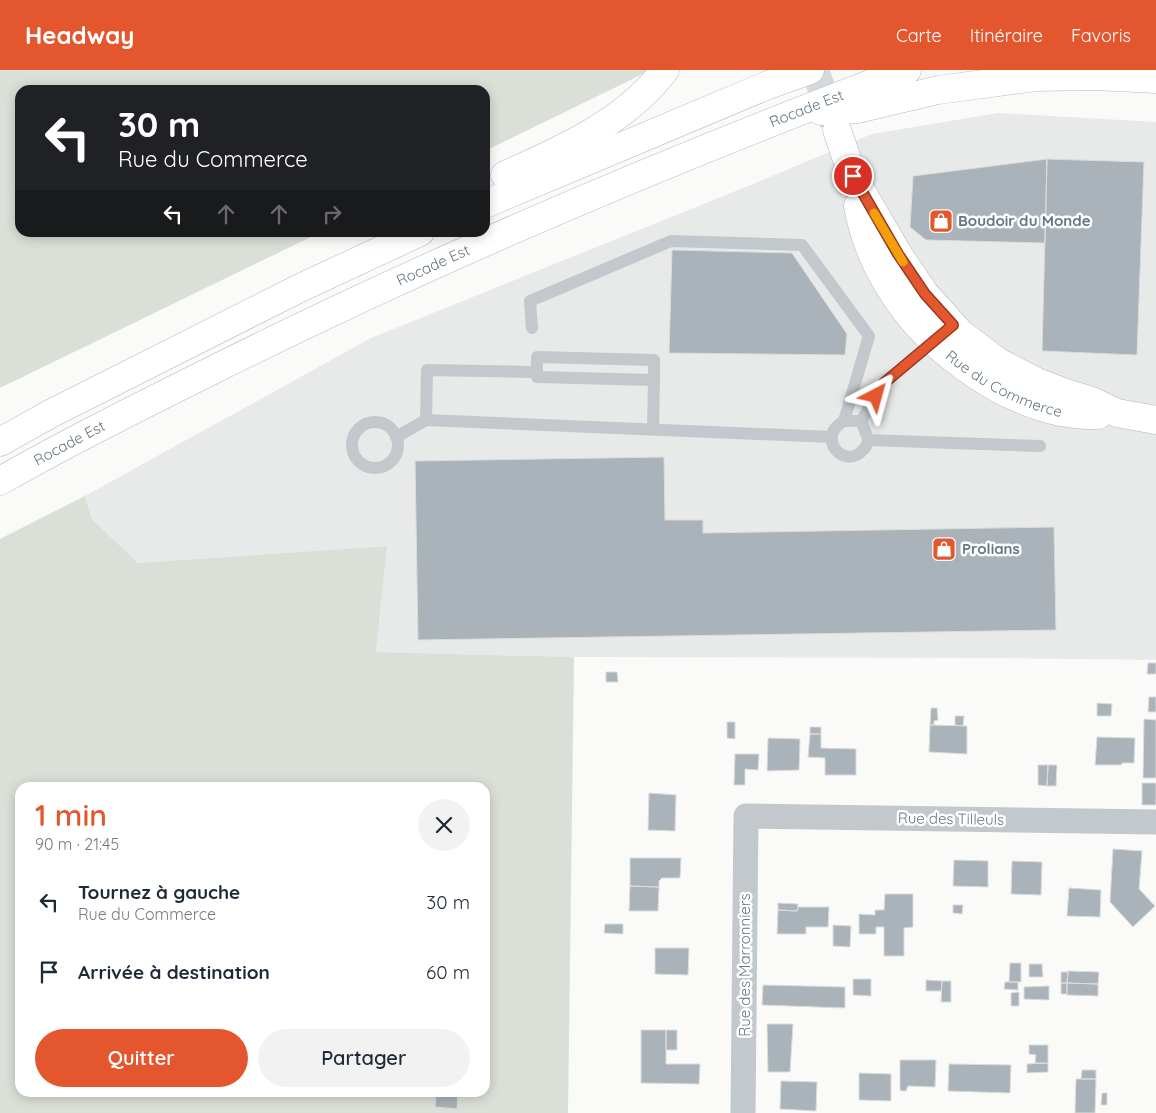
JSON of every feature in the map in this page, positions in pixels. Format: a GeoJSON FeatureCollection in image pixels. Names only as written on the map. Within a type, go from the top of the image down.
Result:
{"type":"FeatureCollection","features":[{"type":"Feature","properties":{"kind":"main road"},"geometry":{"type":"LineString","coordinates":[[490,182],[583,138],[640,97],[665,70]]}},
{"type":"Feature","properties":{"kind":"main road"},"geometry":{"type":"LineString","coordinates":[[490,202],[768,85],[810,70]]}},
{"type":"Feature","properties":{"kind":"main road","name":"Rocade Est"},"geometry":{"type":"LineString","coordinates":[[0,481],[64,444],[314,319],[614,186],[792,113],[907,70]]}},
{"type":"Feature","properties":{"kind":"main road"},"geometry":{"type":"LineString","coordinates":[[792,113],[858,109],[938,90],[1036,77],[1094,76],[1156,79]]}},
{"type":"Feature","properties":{"kind":"main road","name":"Rue du Commerce"},"geometry":{"type":"LineString","coordinates":[[837,130],[853,176],[861,223],[874,256],[889,287],[911,316],[944,333],[983,380],[1013,396],[1044,408],[1070,414],[1091,416],[1117,413],[1156,420]]}},
{"type":"Feature","properties":{"kind":"main road"},"geometry":{"type":"LineString","coordinates":[[0,442],[50,414],[406,237]]}},
{"type":"Feature","properties":{"kind":"street","name":"Rue des Tilleuls"},"geometry":{"type":"LineString","coordinates":[[746,816],[1156,822]]}},
{"type":"Feature","properties":{"kind":"street","name":"Rue des Marronniers"},"geometry":{"type":"LineString","coordinates":[[744,1113],[746,816]]}},
{"type":"Feature","properties":{"kind":"lane"},"geometry":{"type":"LineString","coordinates":[[532,328],[530,301],[671,242],[802,245],[869,336],[844,421]]}},
{"type":"Feature","properties":{"kind":"lane"},"geometry":{"type":"LineString","coordinates":[[861,421],[884,383],[944,333]]}},
{"type":"Feature","properties":{"kind":"lane"},"geometry":{"type":"LineString","coordinates":[[653,429],[654,380],[654,360],[537,357],[537,377],[654,380]]}},
{"type":"Feature","properties":{"kind":"lane"},"geometry":{"type":"LineString","coordinates":[[426,420],[427,370],[537,372]]}},
{"type":"Feature","properties":{"kind":"lane"},"geometry":{"type":"LineString","coordinates":[[396,438],[426,420],[831,437]]}},
{"type":"Feature","properties":{"kind":"lane"},"geometry":{"type":"LineString","coordinates":[[844,421],[861,421],[868,440],[866,447],[855,456],[841,455],[832,444],[833,430],[844,421]]}},
{"type":"Feature","properties":{"kind":"lane"},"geometry":{"type":"LineString","coordinates":[[868,440],[1040,446]]}},
{"type":"Feature","properties":{"kind":"shaded area"},"geometry":{"type":"Polygon","coordinates":[[[0,70],[651,70],[490,149],[490,85],[15,85],[15,237],[311,237],[0,388],[0,70]]]}},
{"type":"Feature","properties":{"kind":"shaded area"},"geometry":{"type":"Polygon","coordinates":[[[998,113],[1156,122],[1156,660],[574,657],[376,652],[387,546],[138,563],[92,519],[85,496],[371,338],[872,134],[998,113]]]}},
{"type":"Feature","properties":{"kind":"shaded area"},"geometry":{"type":"Polygon","coordinates":[[[85,496],[92,519],[138,563],[387,546],[376,652],[574,657],[568,1113],[0,1113],[0,539],[85,496]]]}},
{"type":"Feature","properties":{"kind":"building"},"geometry":{"type":"Polygon","coordinates":[[[1047,159],[1144,162],[1137,355],[1042,351],[1047,159]]]}},
{"type":"Feature","properties":{"kind":"building"},"geometry":{"type":"Polygon","coordinates":[[[1047,159],[1045,243],[926,240],[910,227],[913,176],[1047,159]]]}},
{"type":"Feature","properties":{"kind":"building"},"geometry":{"type":"Polygon","coordinates":[[[672,250],[792,253],[847,334],[845,355],[669,353],[672,250]]]}},
{"type":"Feature","properties":{"kind":"building"},"geometry":{"type":"Polygon","coordinates":[[[664,457],[665,520],[703,520],[703,533],[1054,527],[1056,630],[418,640],[415,461],[664,457]]]}},
{"type":"Feature","properties":{"kind":"building"},"geometry":{"type":"Polygon","coordinates":[[[1148,663],[1156,663],[1156,674],[1147,674],[1148,663]]]}},
{"type":"Feature","properties":{"kind":"building"},"geometry":{"type":"Polygon","coordinates":[[[606,672],[617,672],[618,682],[606,682],[606,672]]]}},
{"type":"Feature","properties":{"kind":"building"},"geometry":{"type":"Polygon","coordinates":[[[1149,697],[1156,697],[1156,712],[1148,712],[1149,697]]]}},
{"type":"Feature","properties":{"kind":"building"},"geometry":{"type":"Polygon","coordinates":[[[1097,703],[1112,704],[1111,716],[1097,716],[1097,703]]]}},
{"type":"Feature","properties":{"kind":"building"},"geometry":{"type":"Polygon","coordinates":[[[931,708],[937,708],[938,720],[934,721],[934,725],[930,725],[931,708]]]}},
{"type":"Feature","properties":{"kind":"building"},"geometry":{"type":"Polygon","coordinates":[[[955,716],[964,716],[963,726],[955,725],[955,716]]]}},
{"type":"Feature","properties":{"kind":"building"},"geometry":{"type":"Polygon","coordinates":[[[1144,719],[1156,720],[1156,778],[1143,778],[1144,719]]]}},
{"type":"Feature","properties":{"kind":"building"},"geometry":{"type":"Polygon","coordinates":[[[727,722],[735,722],[735,739],[727,738],[727,722]]]}},
{"type":"Feature","properties":{"kind":"building"},"geometry":{"type":"Polygon","coordinates":[[[930,725],[967,726],[967,754],[929,752],[930,725]]]}},
{"type":"Feature","properties":{"kind":"building"},"geometry":{"type":"Polygon","coordinates":[[[810,727],[821,727],[821,734],[810,734],[810,727]]]}},
{"type":"Feature","properties":{"kind":"building"},"geometry":{"type":"Polygon","coordinates":[[[810,734],[821,734],[821,748],[856,749],[856,775],[825,775],[825,758],[808,757],[810,734]]]}},
{"type":"Feature","properties":{"kind":"building"},"geometry":{"type":"Polygon","coordinates":[[[1097,737],[1135,738],[1134,763],[1095,765],[1097,737]]]}},
{"type":"Feature","properties":{"kind":"building"},"geometry":{"type":"Polygon","coordinates":[[[768,738],[800,739],[799,770],[767,771],[768,738]]]}},
{"type":"Feature","properties":{"kind":"building"},"geometry":{"type":"Polygon","coordinates":[[[735,754],[759,754],[758,770],[745,769],[745,785],[734,785],[735,754]]]}},
{"type":"Feature","properties":{"kind":"building"},"geometry":{"type":"Polygon","coordinates":[[[1038,765],[1048,765],[1047,786],[1038,785],[1038,765]]]}},
{"type":"Feature","properties":{"kind":"building"},"geometry":{"type":"Polygon","coordinates":[[[1048,765],[1057,765],[1056,786],[1047,786],[1048,765]]]}},
{"type":"Feature","properties":{"kind":"building"},"geometry":{"type":"Polygon","coordinates":[[[1142,783],[1156,783],[1156,805],[1142,805],[1142,783]]]}},
{"type":"Feature","properties":{"kind":"building"},"geometry":{"type":"Polygon","coordinates":[[[649,793],[676,795],[675,831],[648,830],[649,793]]]}},
{"type":"Feature","properties":{"kind":"building"},"geometry":{"type":"Polygon","coordinates":[[[1113,849],[1142,851],[1139,889],[1155,906],[1133,927],[1110,902],[1113,849]]]}},
{"type":"Feature","properties":{"kind":"building"},"geometry":{"type":"Polygon","coordinates":[[[630,858],[681,858],[680,878],[662,878],[659,881],[659,887],[630,886],[630,858]]]}},
{"type":"Feature","properties":{"kind":"building"},"geometry":{"type":"Polygon","coordinates":[[[954,860],[988,861],[988,887],[953,886],[954,860]]]}},
{"type":"Feature","properties":{"kind":"building"},"geometry":{"type":"Polygon","coordinates":[[[1012,861],[1042,862],[1041,895],[1011,894],[1012,861]]]}},
{"type":"Feature","properties":{"kind":"building"},"geometry":{"type":"Polygon","coordinates":[[[630,886],[659,887],[658,911],[629,911],[630,886]]]}},
{"type":"Feature","properties":{"kind":"building"},"geometry":{"type":"Polygon","coordinates":[[[1069,888],[1101,890],[1100,917],[1067,916],[1069,888]]]}},
{"type":"Feature","properties":{"kind":"building"},"geometry":{"type":"Polygon","coordinates":[[[885,894],[913,894],[913,927],[904,928],[904,956],[884,956],[884,927],[876,927],[876,934],[859,934],[859,914],[875,915],[875,910],[884,910],[885,894]]]}},
{"type":"Feature","properties":{"kind":"building"},"geometry":{"type":"Polygon","coordinates":[[[778,903],[798,904],[797,911],[778,910],[778,903]]]}},
{"type":"Feature","properties":{"kind":"building"},"geometry":{"type":"Polygon","coordinates":[[[953,905],[963,905],[962,914],[953,913],[953,905]]]}},
{"type":"Feature","properties":{"kind":"building"},"geometry":{"type":"Polygon","coordinates":[[[798,907],[829,907],[828,927],[806,927],[806,934],[777,934],[778,910],[797,911],[798,907]]]}},
{"type":"Feature","properties":{"kind":"building"},"geometry":{"type":"Polygon","coordinates":[[[605,924],[623,924],[623,934],[604,933],[605,924]]]}},
{"type":"Feature","properties":{"kind":"building"},"geometry":{"type":"Polygon","coordinates":[[[833,925],[851,926],[850,947],[833,946],[833,925]]]}},
{"type":"Feature","properties":{"kind":"building"},"geometry":{"type":"Polygon","coordinates":[[[655,948],[689,948],[688,975],[655,974],[655,948]]]}},
{"type":"Feature","properties":{"kind":"building"},"geometry":{"type":"Polygon","coordinates":[[[1010,963],[1021,963],[1021,982],[1009,982],[1010,963]]]}},
{"type":"Feature","properties":{"kind":"building"},"geometry":{"type":"Polygon","coordinates":[[[1029,964],[1042,964],[1043,977],[1029,977],[1029,964]]]}},
{"type":"Feature","properties":{"kind":"building"},"geometry":{"type":"Polygon","coordinates":[[[1068,971],[1099,972],[1098,984],[1067,983],[1068,971]]]}},
{"type":"Feature","properties":{"kind":"building"},"geometry":{"type":"Polygon","coordinates":[[[1061,972],[1068,972],[1067,983],[1061,983],[1061,972]]]}},
{"type":"Feature","properties":{"kind":"building"},"geometry":{"type":"Polygon","coordinates":[[[853,979],[871,979],[871,996],[853,995],[853,979]]]}},
{"type":"Feature","properties":{"kind":"building"},"geometry":{"type":"Polygon","coordinates":[[[926,980],[942,981],[941,991],[926,991],[926,980]]]}},
{"type":"Feature","properties":{"kind":"building"},"geometry":{"type":"Polygon","coordinates":[[[942,981],[951,981],[951,1002],[941,1002],[942,981]]]}},
{"type":"Feature","properties":{"kind":"building"},"geometry":{"type":"Polygon","coordinates":[[[1005,982],[1018,982],[1018,990],[1004,989],[1005,982]]]}},
{"type":"Feature","properties":{"kind":"building"},"geometry":{"type":"Polygon","coordinates":[[[1061,983],[1067,983],[1067,994],[1061,994],[1061,983]]]}},
{"type":"Feature","properties":{"kind":"building"},"geometry":{"type":"Polygon","coordinates":[[[1067,983],[1098,984],[1098,996],[1067,995],[1067,983]]]}},
{"type":"Feature","properties":{"kind":"building"},"geometry":{"type":"Polygon","coordinates":[[[763,985],[845,987],[845,1008],[762,1005],[763,985]]]}},
{"type":"Feature","properties":{"kind":"building"},"geometry":{"type":"Polygon","coordinates":[[[1049,986],[1049,1000],[1024,999],[1024,987],[1049,986]]]}},
{"type":"Feature","properties":{"kind":"building"},"geometry":{"type":"Polygon","coordinates":[[[1019,992],[1019,1006],[1011,1006],[1011,993],[1019,992]]]}},
{"type":"Feature","properties":{"kind":"building"},"geometry":{"type":"Polygon","coordinates":[[[767,1024],[793,1024],[790,1072],[768,1072],[767,1024]]]}},
{"type":"Feature","properties":{"kind":"building"},"geometry":{"type":"Polygon","coordinates":[[[641,1030],[666,1030],[666,1064],[700,1064],[699,1084],[641,1083],[641,1030]]]}},
{"type":"Feature","properties":{"kind":"building"},"geometry":{"type":"Polygon","coordinates":[[[666,1030],[677,1030],[677,1050],[666,1050],[666,1030]]]}},
{"type":"Feature","properties":{"kind":"building"},"geometry":{"type":"Polygon","coordinates":[[[1029,1045],[1048,1045],[1048,1063],[1035,1063],[1036,1055],[1029,1054],[1029,1045]]]}},
{"type":"Feature","properties":{"kind":"building"},"geometry":{"type":"Polygon","coordinates":[[[900,1060],[936,1060],[935,1087],[908,1086],[906,1091],[901,1091],[900,1060]]]}},
{"type":"Feature","properties":{"kind":"building"},"geometry":{"type":"Polygon","coordinates":[[[1048,1063],[1048,1072],[1027,1073],[1027,1064],[1048,1063]]]}},
{"type":"Feature","properties":{"kind":"building"},"geometry":{"type":"Polygon","coordinates":[[[949,1064],[1011,1065],[1010,1093],[948,1091],[949,1064]]]}},
{"type":"Feature","properties":{"kind":"building"},"geometry":{"type":"Polygon","coordinates":[[[1082,1070],[1096,1070],[1096,1079],[1081,1079],[1082,1070]]]}},
{"type":"Feature","properties":{"kind":"building"},"geometry":{"type":"Polygon","coordinates":[[[859,1073],[891,1074],[891,1101],[859,1100],[859,1073]]]}},
{"type":"Feature","properties":{"kind":"building"},"geometry":{"type":"Polygon","coordinates":[[[1076,1079],[1096,1079],[1095,1113],[1075,1113],[1076,1079]]]}},
{"type":"Feature","properties":{"kind":"building"},"geometry":{"type":"Polygon","coordinates":[[[781,1081],[817,1082],[816,1111],[780,1109],[781,1081]]]}},
{"type":"Feature","properties":{"kind":"building"},"geometry":{"type":"Polygon","coordinates":[[[1102,1093],[1107,1093],[1107,1105],[1101,1105],[1102,1093]]]}},
{"type":"Feature","properties":{"kind":"building"},"geometry":{"type":"Polygon","coordinates":[[[436,1097],[458,1097],[457,1109],[435,1107],[436,1097]]]}},
{"type":"Feature","properties":{"kind":"tunnel"},"geometry":{"type":"LineString","coordinates":[[815,70],[834,123]]}},
{"type":"Feature","properties":{"kind":"slow traffic"},"geometry":{"type":"LineString","coordinates":[[874,213],[903,262]]}},
{"type":"Feature","properties":{"kind":"place","name":"Boudoir du Monde"},"geometry":{"type":"Point","coordinates":[941,221]}},
{"type":"Feature","properties":{"kind":"place","name":"Prolians"},"geometry":{"type":"Point","coordinates":[944,549]}},
{"type":"Feature","properties":{"kind":"route"},"geometry":{"type":"LineString","coordinates":[[853,176],[898,254],[925,294],[953,325],[884,383],[876,396]]}}]}
